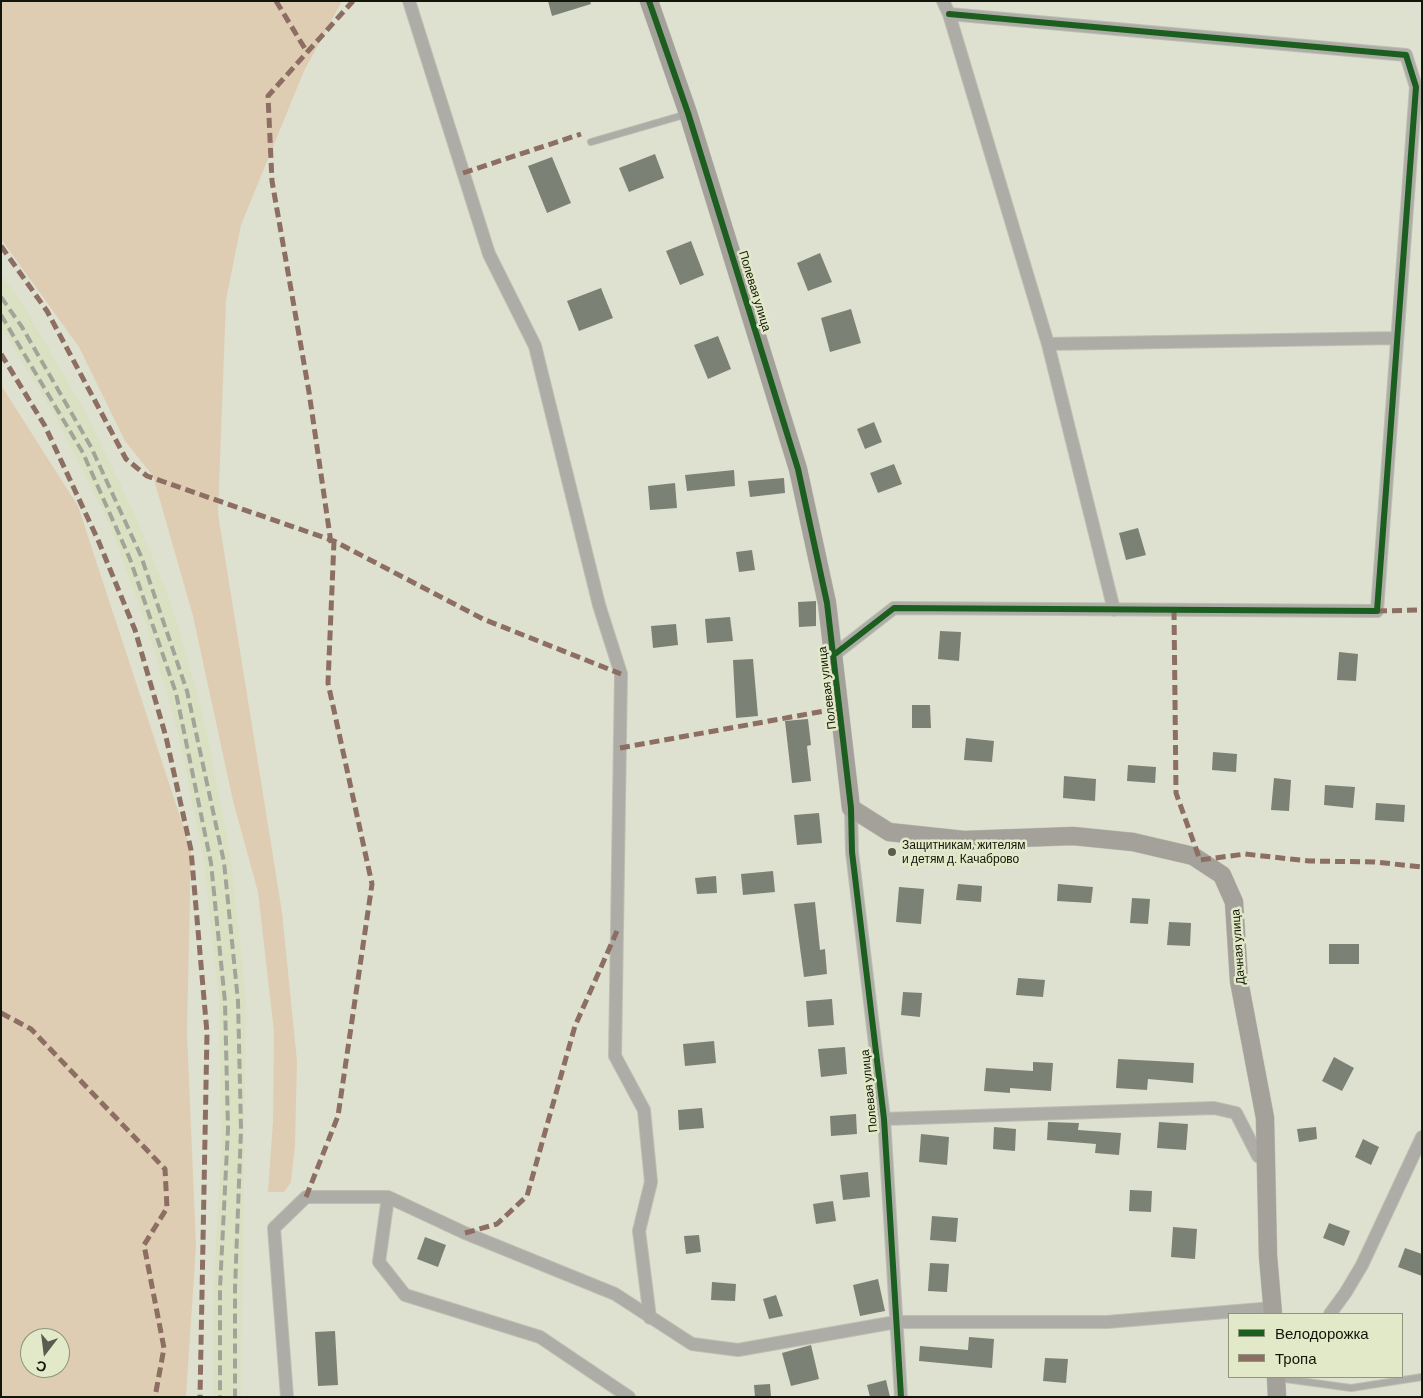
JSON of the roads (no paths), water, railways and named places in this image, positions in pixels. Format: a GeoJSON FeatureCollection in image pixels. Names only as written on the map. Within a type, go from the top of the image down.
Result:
{"type":"FeatureCollection","features":[{"type":"Feature","properties":{"kind":"street"},"geometry":{"type":"LineString","coordinates":[[409,1],[489,254],[535,346],[599,604],[621,674],[615,1056],[644,1110],[652,1182],[639,1231],[650,1318]]}},
{"type":"Feature","properties":{"kind":"street","name":"Полевая улица"},"geometry":{"type":"LineString","coordinates":[[649,1],[688,113],[798,469],[827,603],[835,654],[851,808],[852,852],[884,1119],[900,1397]]}},
{"type":"Feature","properties":{"kind":"street"},"geometry":{"type":"LineString","coordinates":[[943,1],[949,14],[1048,344],[1114,610]]}},
{"type":"Feature","properties":{"kind":"street"},"geometry":{"type":"LineString","coordinates":[[835,654],[894,608],[1377,611],[1416,87],[1406,55],[949,14]]}},
{"type":"Feature","properties":{"kind":"street"},"geometry":{"type":"LineString","coordinates":[[1048,344],[1396,338]]}},
{"type":"Feature","properties":{"kind":"street","name":"Дачная улица"},"geometry":{"type":"LineString","coordinates":[[851,808],[889,832],[964,840],[1073,836],[1133,842],[1192,856],[1222,875],[1234,902],[1239,981],[1265,1118],[1268,1163],[1268,1256],[1273,1311]]}},
{"type":"Feature","properties":{"kind":"street"},"geometry":{"type":"LineString","coordinates":[[884,1119],[1214,1108],[1236,1112],[1258,1156],[1268,1163]]}},
{"type":"Feature","properties":{"kind":"street"},"geometry":{"type":"LineString","coordinates":[[1331,1313],[1362,1265],[1422,1137]]}},
{"type":"Feature","properties":{"kind":"street"},"geometry":{"type":"LineString","coordinates":[[388,1197],[379,1262],[405,1295],[540,1337],[628,1397]]}},
{"type":"Feature","properties":{"kind":"street"},"geometry":{"type":"LineString","coordinates":[[287,1397],[274,1228],[306,1198],[388,1197],[466,1233],[615,1294],[692,1344],[738,1350],[896,1322],[1107,1322],[1228,1314]]}},
{"type":"Feature","properties":{"kind":"street"},"geometry":{"type":"LineString","coordinates":[[1243,1313],[1273,1311]]}},
{"type":"Feature","properties":{"kind":"street"},"geometry":{"type":"LineString","coordinates":[[1277,1378],[1277,1397]]}},
{"type":"Feature","properties":{"kind":"lane"},"geometry":{"type":"LineString","coordinates":[[591,142],[688,113]]}},
{"type":"Feature","properties":{"kind":"lane"},"geometry":{"type":"LineString","coordinates":[[1284,1378],[1351,1388],[1422,1377]]}},
{"type":"Feature","properties":{"kind":"railway"},"geometry":{"type":"LineString","coordinates":[[1,297],[22,327],[91,447],[141,556],[187,691],[224,862],[238,1001],[241,1129],[235,1289],[235,1397]]}},
{"type":"Feature","properties":{"kind":"railway"},"geometry":{"type":"LineString","coordinates":[[1,315],[83,453],[130,559],[176,693],[211,863],[225,1002],[228,1129],[220,1288],[220,1397]]}},
{"type":"Feature","properties":{"kind":"place","name":"Защитникам, жителям и детям д. Качаброво"},"geometry":{"type":"Point","coordinates":[892,852]}}]}
